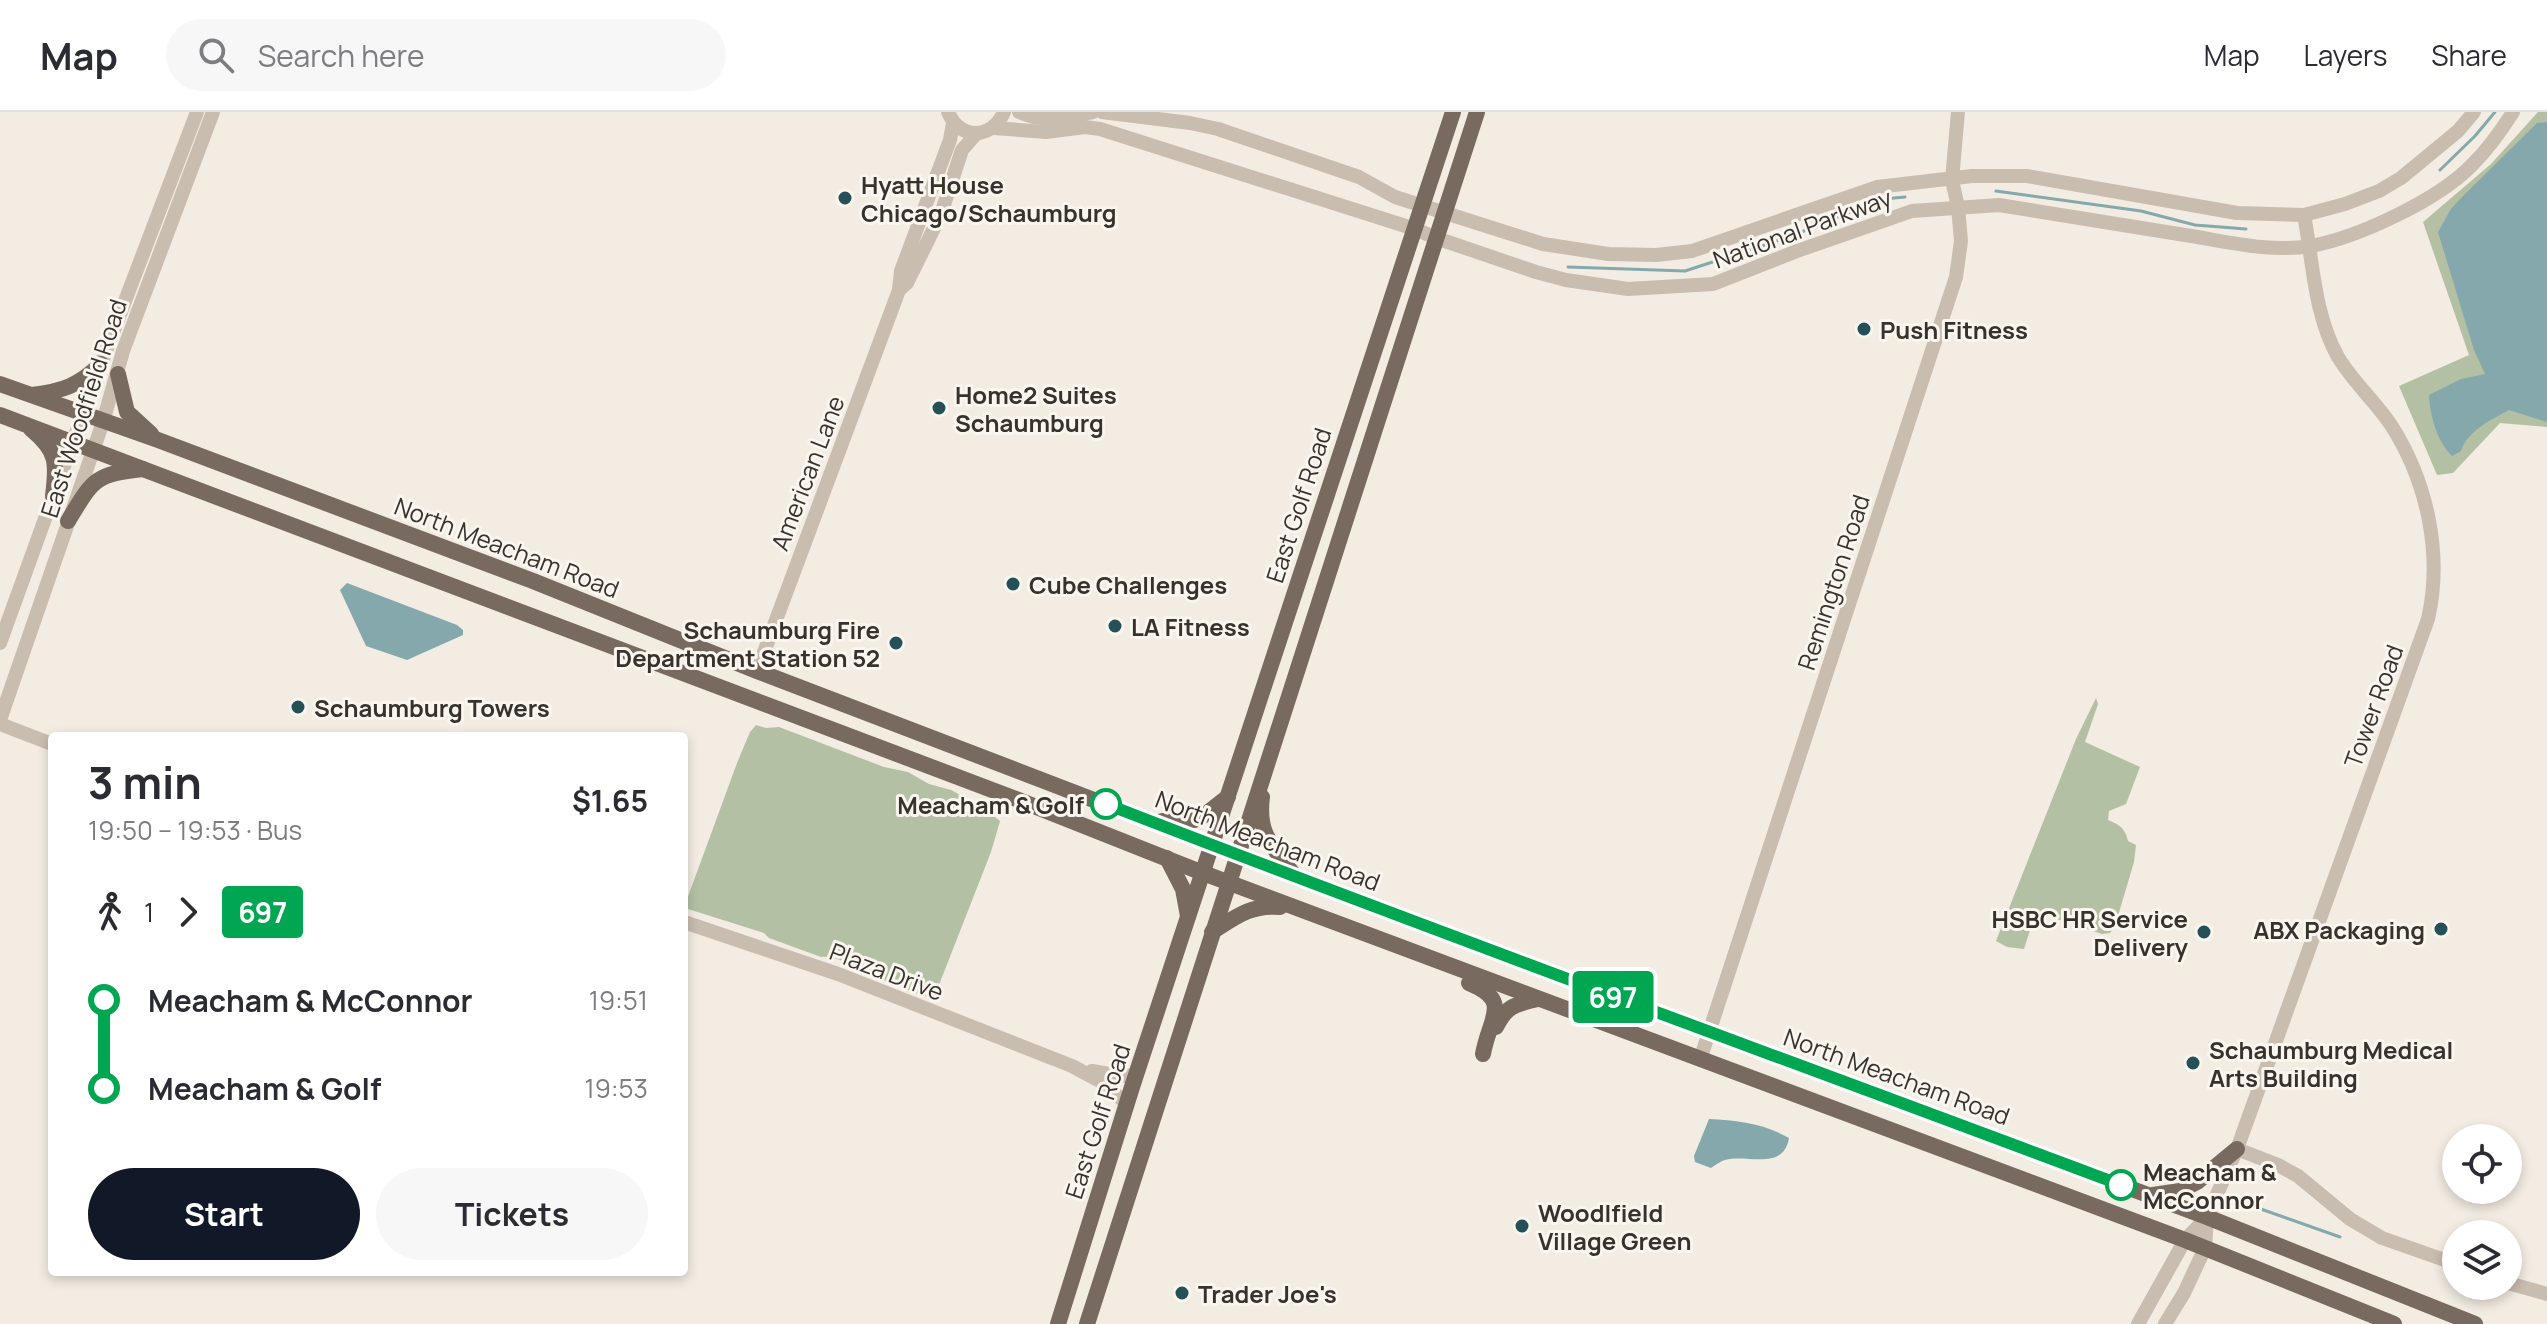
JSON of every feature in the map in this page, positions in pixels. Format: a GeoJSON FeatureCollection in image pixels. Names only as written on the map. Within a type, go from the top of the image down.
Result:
{"type":"FeatureCollection","features":[{"type":"Feature","properties":{"kind":"main road","name":"East Golf Road"},"geometry":{"type":"LineString","coordinates":[[1058,1324],[1136,1075],[1453,112]]}},
{"type":"Feature","properties":{"kind":"main road","name":"East Golf Road"},"geometry":{"type":"LineString","coordinates":[[1087,1324],[1477,112]]}},
{"type":"Feature","properties":{"kind":"main road"},"geometry":{"type":"LineString","coordinates":[[30,396],[70,388],[101,364]]}},
{"type":"Feature","properties":{"kind":"main road"},"geometry":{"type":"LineString","coordinates":[[118,374],[127,412],[158,440]]}},
{"type":"Feature","properties":{"kind":"main road","name":"North Meacham Road"},"geometry":{"type":"LineString","coordinates":[[0,384],[519,576],[757,671],[1295,877],[2207,1217],[2475,1324]]}},
{"type":"Feature","properties":{"kind":"main road"},"geometry":{"type":"LineString","coordinates":[[0,415],[1295,908],[2185,1240],[2394,1324]]}},
{"type":"Feature","properties":{"kind":"main road"},"geometry":{"type":"LineString","coordinates":[[27,425],[42,438],[54,455],[57,466],[53,496]]}},
{"type":"Feature","properties":{"kind":"main road"},"geometry":{"type":"LineString","coordinates":[[68,521],[84,495],[101,477],[145,468]]}},
{"type":"Feature","properties":{"kind":"main road"},"geometry":{"type":"LineString","coordinates":[[1266,766],[1260,811],[1263,834],[1295,877]]}},
{"type":"Feature","properties":{"kind":"main road"},"geometry":{"type":"LineString","coordinates":[[1146,820],[1182,823],[1198,820],[1228,797]]}},
{"type":"Feature","properties":{"kind":"main road"},"geometry":{"type":"LineString","coordinates":[[1167,858],[1183,889],[1188,919]]}},
{"type":"Feature","properties":{"kind":"main road"},"geometry":{"type":"LineString","coordinates":[[1212,932],[1253,908],[1295,908]]}},
{"type":"Feature","properties":{"kind":"main road"},"geometry":{"type":"LineString","coordinates":[[1386,942],[1400,956],[1484,989],[1491,996],[1494,1013],[1483,1054],[1503,1013],[1537,999]]}},
{"type":"Feature","properties":{"kind":"main road"},"geometry":{"type":"LineString","coordinates":[[2148,1195],[2188,1187],[2237,1149]]}},
{"type":"Feature","properties":{"kind":"main road"},"geometry":{"type":"LineString","coordinates":[[1992,1167],[2034,1152]]}},
{"type":"Feature","properties":{"kind":"street","name":"East Woodfield Road"},"geometry":{"type":"LineString","coordinates":[[0,643],[197,112]]}},
{"type":"Feature","properties":{"kind":"street","name":"East Woodfield Road"},"geometry":{"type":"LineString","coordinates":[[0,722],[151,273],[213,112]]}},
{"type":"Feature","properties":{"kind":"street"},"geometry":{"type":"LineString","coordinates":[[951,117],[966,132],[976,134],[994,128],[1004,112]]}},
{"type":"Feature","properties":{"kind":"street"},"geometry":{"type":"LineString","coordinates":[[1019,112],[1048,120],[1093,112]]}},
{"type":"Feature","properties":{"kind":"street","name":"National Parkway"},"geometry":{"type":"LineString","coordinates":[[1102,112],[1218,129],[1359,177],[1395,197],[1543,244],[1608,254],[1656,255],[1692,251],[1877,187],[1972,176],[2027,176],[2237,213],[2304,215],[2356,200],[2401,178],[2458,131],[2474,112]]}},
{"type":"Feature","properties":{"kind":"street","name":"Remington Road"},"geometry":{"type":"LineString","coordinates":[[1700,1060],[1956,277],[1961,241],[1952,180],[1958,112]]}},
{"type":"Feature","properties":{"kind":"street","name":"National Parkway"},"geometry":{"type":"LineString","coordinates":[[994,128],[1046,132],[1085,127],[1102,130],[1566,280],[1628,289],[1713,284],[1912,211],[1958,207],[1999,205],[2259,247],[2310,246],[2349,235],[2406,211],[2442,190],[2472,166],[2513,112]]}},
{"type":"Feature","properties":{"kind":"street","name":"American Lane"},"geometry":{"type":"LineString","coordinates":[[757,671],[899,290],[901,271],[950,140],[951,117]]}},
{"type":"Feature","properties":{"kind":"street","name":"American Lane"},"geometry":{"type":"LineString","coordinates":[[899,290],[907,283],[941,214],[962,150],[976,134]]}},
{"type":"Feature","properties":{"kind":"street","name":"Tower Road"},"geometry":{"type":"LineString","coordinates":[[2207,1217],[2237,1149],[2425,629],[2433,597],[2434,575],[2423,490],[2392,427],[2338,356],[2322,320],[2304,215]]}},
{"type":"Feature","properties":{"kind":"street"},"geometry":{"type":"LineString","coordinates":[[0,722],[48,742]]}},
{"type":"Feature","properties":{"kind":"street","name":"Plaza Drive"},"geometry":{"type":"LineString","coordinates":[[688,923],[838,974],[1072,1066],[1100,1081],[1127,1104]]}},
{"type":"Feature","properties":{"kind":"street","name":"Plaza Drive"},"geometry":{"type":"LineString","coordinates":[[1072,1066],[1101,1073],[1136,1075]]}},
{"type":"Feature","properties":{"kind":"street"},"geometry":{"type":"LineString","coordinates":[[2237,1149],[2298,1176],[2350,1219],[2382,1238],[2442,1259]]}},
{"type":"Feature","properties":{"kind":"street"},"geometry":{"type":"LineString","coordinates":[[2138,1324],[2185,1240],[2207,1217]]}},
{"type":"Feature","properties":{"kind":"street"},"geometry":{"type":"LineString","coordinates":[[2165,1324],[2205,1248],[2207,1217]]}},
{"type":"Feature","properties":{"kind":"street"},"geometry":{"type":"LineString","coordinates":[[2522,1287],[2547,1294]]}},
{"type":"Feature","properties":{"kind":"green space"},"geometry":{"type":"Polygon","coordinates":[[[2538,112],[2547,112],[2547,427],[2500,423],[2453,473],[2437,475],[2399,386],[2469,355],[2423,222],[2491,164],[2538,112]]]}},
{"type":"Feature","properties":{"kind":"green space"},"geometry":{"type":"Polygon","coordinates":[[[2096,698],[2098,704],[2085,742],[2140,767],[2126,804],[2109,811],[2108,820],[2121,828],[2128,841],[2136,845],[2115,926],[2110,933],[2102,934],[2042,914],[2033,921],[2024,949],[2007,947],[1996,941],[2076,739],[2096,698]]]}},
{"type":"Feature","properties":{"kind":"green space"},"geometry":{"type":"Polygon","coordinates":[[[756,725],[779,727],[884,767],[908,772],[929,784],[951,790],[1000,821],[991,852],[935,995],[920,995],[841,960],[821,957],[769,938],[764,933],[688,909],[688,897],[750,732],[756,725]]]}},
{"type":"Feature","properties":{"kind":"water"},"geometry":{"type":"Polygon","coordinates":[[[2547,122],[2547,422],[2509,410],[2475,431],[2461,451],[2452,456],[2435,428],[2429,395],[2461,379],[2485,374],[2474,350],[2438,232],[2460,199],[2537,123],[2547,122]]]}},
{"type":"Feature","properties":{"kind":"water"},"geometry":{"type":"Polygon","coordinates":[[[347,583],[457,625],[463,630],[463,635],[407,660],[366,646],[340,590],[347,583]]]}},
{"type":"Feature","properties":{"kind":"water"},"geometry":{"type":"Polygon","coordinates":[[[1709,1119],[1750,1124],[1789,1138],[1779,1155],[1762,1159],[1731,1159],[1711,1168],[1695,1162],[1694,1156],[1709,1119]]]}},
{"type":"Feature","properties":{"kind":"waterway"},"geometry":{"type":"LineString","coordinates":[[2440,170],[2495,112]]}},
{"type":"Feature","properties":{"kind":"waterway"},"geometry":{"type":"LineString","coordinates":[[1996,191],[2141,211],[2195,225],[2246,229]]}},
{"type":"Feature","properties":{"kind":"waterway"},"geometry":{"type":"LineString","coordinates":[[1568,267],[1685,271],[1789,237],[1883,199],[1905,197]]}},
{"type":"Feature","properties":{"kind":"waterway"},"geometry":{"type":"LineString","coordinates":[[2258,1208],[2340,1237]]}},
{"type":"Feature","properties":{"kind":"bus line","name":"697"},"geometry":{"type":"LineString","coordinates":[[1106,804],[1709,1033],[2121,1185]]}},
{"type":"Feature","properties":{"kind":"place","name":"Hyatt House Chicago/Schaumburg"},"geometry":{"type":"Point","coordinates":[845,198]}},
{"type":"Feature","properties":{"kind":"place","name":"Push Fitness"},"geometry":{"type":"Point","coordinates":[1864,329]}},
{"type":"Feature","properties":{"kind":"place","name":"Home2 Suites Schaumburg"},"geometry":{"type":"Point","coordinates":[939,408]}},
{"type":"Feature","properties":{"kind":"place","name":"Cube Challenges"},"geometry":{"type":"Point","coordinates":[1013,584]}},
{"type":"Feature","properties":{"kind":"place","name":"LA Fitness"},"geometry":{"type":"Point","coordinates":[1115,626]}},
{"type":"Feature","properties":{"kind":"place","name":"Schaumburg Fire Department Station 52"},"geometry":{"type":"Point","coordinates":[896,643]}},
{"type":"Feature","properties":{"kind":"place","name":"Schaumburg Towers"},"geometry":{"type":"Point","coordinates":[298,707]}},
{"type":"Feature","properties":{"kind":"place","name":"Meacham & Golf"},"geometry":{"type":"Point","coordinates":[1106,804]}},
{"type":"Feature","properties":{"kind":"place","name":"ABX Packaging"},"geometry":{"type":"Point","coordinates":[2441,929]}},
{"type":"Feature","properties":{"kind":"place","name":"HSBC HR Service Delivery"},"geometry":{"type":"Point","coordinates":[2204,932]}},
{"type":"Feature","properties":{"kind":"place","name":"Schaumburg Medical Arts Building"},"geometry":{"type":"Point","coordinates":[2193,1063]}},
{"type":"Feature","properties":{"kind":"place","name":"Meacham & McConnor"},"geometry":{"type":"Point","coordinates":[2121,1185]}},
{"type":"Feature","properties":{"kind":"place","name":"Woodlfield Village Green"},"geometry":{"type":"Point","coordinates":[1522,1226]}},
{"type":"Feature","properties":{"kind":"place","name":"Trader Joe's"},"geometry":{"type":"Point","coordinates":[1182,1293]}}]}
